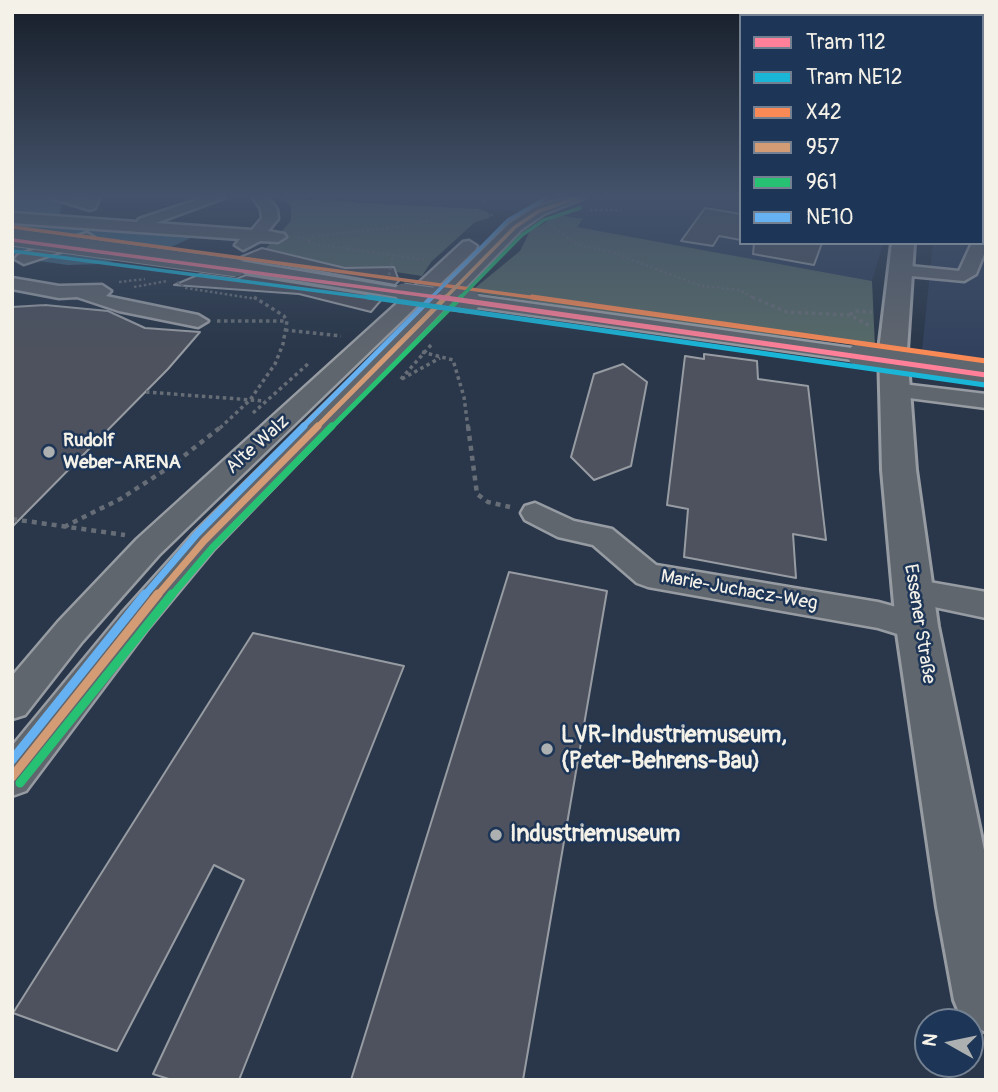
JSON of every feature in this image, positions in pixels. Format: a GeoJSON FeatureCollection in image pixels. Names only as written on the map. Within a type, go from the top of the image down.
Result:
{"type":"FeatureCollection","features":[{"type":"Feature","properties":{"kind":"main road","name":"Essener Straße"},"geometry":{"type":"LineString","coordinates":[[902,257],[893,350],[899,470],[915,609],[966,906],[986,1000]]}},
{"type":"Feature","properties":{"kind":"street"},"geometry":{"type":"LineString","coordinates":[[24,259],[55,249]]}},
{"type":"Feature","properties":{"kind":"street"},"geometry":{"type":"LineString","coordinates":[[97,249],[986,372]]}},
{"type":"Feature","properties":{"kind":"street"},"geometry":{"type":"LineString","coordinates":[[204,269],[235,249]]}},
{"type":"Feature","properties":{"kind":"street","name":"Alte Walz"},"geometry":{"type":"LineString","coordinates":[[12,703],[70,632],[148,547],[452,263],[472,249]]}},
{"type":"Feature","properties":{"kind":"street","name":"Alte Walz"},"geometry":{"type":"LineString","coordinates":[[12,777],[134,622],[204,541],[494,249]]}},
{"type":"Feature","properties":{"kind":"street"},"geometry":{"type":"LineString","coordinates":[[902,257],[958,277],[967,274],[977,249]]}},
{"type":"Feature","properties":{"kind":"street"},"geometry":{"type":"LineString","coordinates":[[12,284],[58,292],[82,292],[112,287]]}},
{"type":"Feature","properties":{"kind":"street"},"geometry":{"type":"LineString","coordinates":[[82,292],[89,297],[119,305],[198,321]]}},
{"type":"Feature","properties":{"kind":"street"},"geometry":{"type":"LineString","coordinates":[[894,390],[986,401]]}},
{"type":"Feature","properties":{"kind":"street","name":"Marie-Juchacz-Weg"},"geometry":{"type":"LineString","coordinates":[[535,513],[568,530],[602,536],[649,575],[878,615],[915,609],[986,605]]}},
{"type":"Feature","properties":{"kind":"path"},"geometry":{"type":"LineString","coordinates":[[350,249],[452,263]]}},
{"type":"Feature","properties":{"kind":"path"},"geometry":{"type":"LineString","coordinates":[[595,249],[623,256],[701,286],[740,290],[767,306],[787,312],[850,315],[859,322],[870,324]]}},
{"type":"Feature","properties":{"kind":"path"},"geometry":{"type":"LineString","coordinates":[[112,287],[173,280],[204,269]]}},
{"type":"Feature","properties":{"kind":"path"},"geometry":{"type":"LineString","coordinates":[[112,287],[154,277]]}},
{"type":"Feature","properties":{"kind":"path"},"geometry":{"type":"LineString","coordinates":[[173,280],[186,288],[256,297],[286,321]]}},
{"type":"Feature","properties":{"kind":"path"},"geometry":{"type":"LineString","coordinates":[[224,321],[286,321]]}},
{"type":"Feature","properties":{"kind":"path"},"geometry":{"type":"LineString","coordinates":[[64,527],[122,498],[172,466],[216,432],[250,400],[275,364],[286,321]]}},
{"type":"Feature","properties":{"kind":"path"},"geometry":{"type":"LineString","coordinates":[[285,330],[369,341]]}},
{"type":"Feature","properties":{"kind":"path"},"geometry":{"type":"LineString","coordinates":[[433,343],[400,380],[405,380],[440,357]]}},
{"type":"Feature","properties":{"kind":"path"},"geometry":{"type":"LineString","coordinates":[[425,353],[453,360],[456,368],[464,397],[477,494],[488,502],[535,513]]}},
{"type":"Feature","properties":{"kind":"path"},"geometry":{"type":"LineString","coordinates":[[146,392],[265,401]]}},
{"type":"Feature","properties":{"kind":"path"},"geometry":{"type":"LineString","coordinates":[[12,519],[125,535]]}},
{"type":"Feature","properties":{"kind":"shaded area"},"geometry":{"type":"Polygon","coordinates":[[[12,249],[165,249],[100,264],[68,265],[24,259],[12,254],[12,249]]]}},
{"type":"Feature","properties":{"kind":"shaded area"},"geometry":{"type":"Polygon","coordinates":[[[265,249],[445,249],[431,262],[422,276],[396,272],[394,267],[345,268],[265,249]]]}},
{"type":"Feature","properties":{"kind":"shaded area"},"geometry":{"type":"Polygon","coordinates":[[[696,249],[881,249],[872,281],[696,249]]]}},
{"type":"Feature","properties":{"kind":"shaded area"},"geometry":{"type":"Polygon","coordinates":[[[697,249],[872,281],[875,347],[676,323],[470,292],[520,251],[697,249]]]}},
{"type":"Feature","properties":{"kind":"shaded area"},"geometry":{"type":"Polygon","coordinates":[[[932,249],[986,249],[986,359],[922,351],[932,249]]]}},
{"type":"Feature","properties":{"kind":"building"},"geometry":{"type":"Polygon","coordinates":[[[266,249],[345,268],[394,267],[399,281],[395,285],[240,257],[266,249]]]}},
{"type":"Feature","properties":{"kind":"building"},"geometry":{"type":"Polygon","coordinates":[[[753,249],[820,249],[814,265],[753,254],[753,249]]]}},
{"type":"Feature","properties":{"kind":"building"},"geometry":{"type":"Polygon","coordinates":[[[200,274],[236,279],[246,275],[384,297],[371,312],[299,294],[174,285],[200,274]]]}},
{"type":"Feature","properties":{"kind":"building","name":"Rudolf Weber-ARENA"},"geometry":{"type":"Polygon","coordinates":[[[45,305],[108,311],[145,328],[200,332],[168,369],[12,527],[12,307],[45,305]]]}},
{"type":"Feature","properties":{"kind":"building"},"geometry":{"type":"Polygon","coordinates":[[[704,354],[757,361],[758,379],[808,386],[826,540],[793,534],[796,578],[684,557],[688,509],[667,505],[685,356],[704,359],[704,354]]]}},
{"type":"Feature","properties":{"kind":"building"},"geometry":{"type":"Polygon","coordinates":[[[623,364],[647,382],[631,466],[594,480],[571,457],[594,374],[623,364]]]}},
{"type":"Feature","properties":{"kind":"building","name":"Industriemuseum"},"geometry":{"type":"Polygon","coordinates":[[[509,572],[607,591],[523,1080],[351,1080],[509,572]]]}},
{"type":"Feature","properties":{"kind":"building"},"geometry":{"type":"Polygon","coordinates":[[[253,633],[404,666],[239,1080],[172,1080],[153,1074],[244,880],[214,865],[117,1051],[13,1013],[253,633]]]}},
{"type":"Feature","properties":{"kind":"tram line","name":"112"},"geometry":{"type":"LineString","coordinates":[[84,249],[237,268],[986,375]]}},
{"type":"Feature","properties":{"kind":"tram line","name":"NE12"},"geometry":{"type":"LineString","coordinates":[[12,251],[236,278],[985,385]]}},
{"type":"Feature","properties":{"kind":"transit line","name":"X42"},"geometry":{"type":"LineString","coordinates":[[187,249],[986,361]]}},
{"type":"Feature","properties":{"kind":"transit line","name":"NE10"},"geometry":{"type":"LineString","coordinates":[[12,760],[126,616],[197,534],[479,249]]}},
{"type":"Feature","properties":{"kind":"transit line","name":"957"},"geometry":{"type":"LineString","coordinates":[[12,777],[134,622],[204,541],[493,249]]}},
{"type":"Feature","properties":{"kind":"transit line","name":"961"},"geometry":{"type":"LineString","coordinates":[[20,783],[142,629],[212,548],[508,249]]}},
{"type":"Feature","properties":{"kind":"place","name":"Rudolf Weber-ARENA"},"geometry":{"type":"Point","coordinates":[49,452]}},
{"type":"Feature","properties":{"kind":"place","name":"LVR-Industriemuseum, (Peter-Behrens-Bau)"},"geometry":{"type":"Point","coordinates":[547,749]}},
{"type":"Feature","properties":{"kind":"place","name":"Industriemuseum"},"geometry":{"type":"Point","coordinates":[496,835]}}]}
